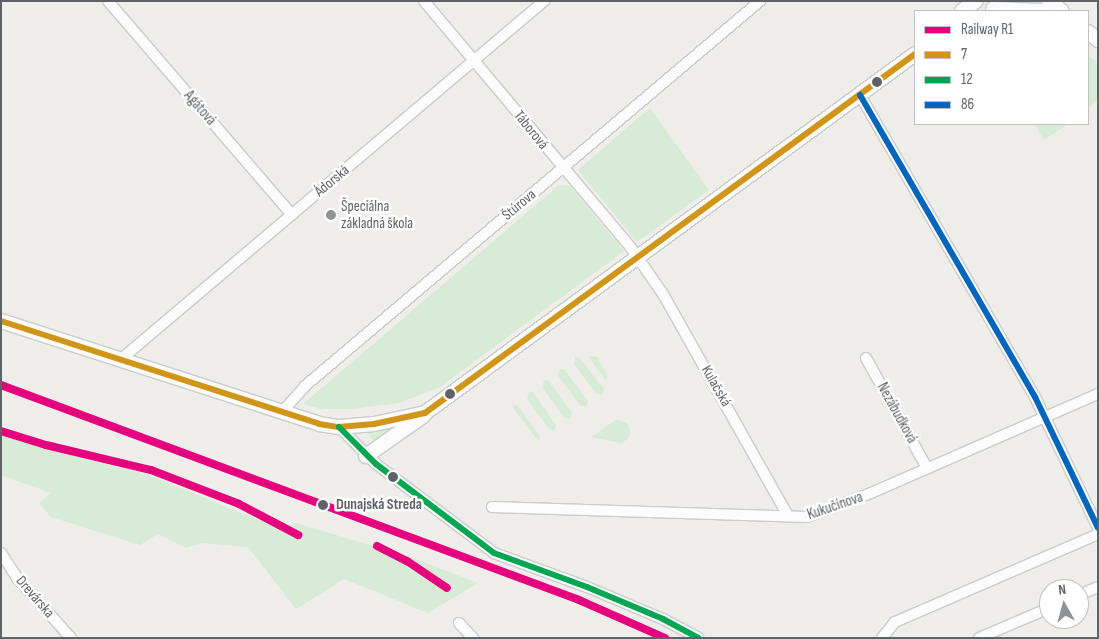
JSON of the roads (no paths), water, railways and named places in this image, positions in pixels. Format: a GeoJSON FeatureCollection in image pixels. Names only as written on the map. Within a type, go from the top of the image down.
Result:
{"type":"FeatureCollection","features":[{"type":"Feature","properties":{"kind":"street","name":"Agátová"},"geometry":{"type":"LineString","coordinates":[[108,1],[292,215]]}},
{"type":"Feature","properties":{"kind":"street","name":"Táborová"},"geometry":{"type":"LineString","coordinates":[[424,1],[639,259]]}},
{"type":"Feature","properties":{"kind":"street","name":"Ádorská"},"geometry":{"type":"LineString","coordinates":[[120,360],[544,1]]}},
{"type":"Feature","properties":{"kind":"street","name":"Štúrova"},"geometry":{"type":"LineString","coordinates":[[281,412],[305,386],[760,1]]}},
{"type":"Feature","properties":{"kind":"street"},"geometry":{"type":"LineString","coordinates":[[963,10],[976,1]]}},
{"type":"Feature","properties":{"kind":"street"},"geometry":{"type":"LineString","coordinates":[[991,10],[1008,1]]}},
{"type":"Feature","properties":{"kind":"street"},"geometry":{"type":"LineString","coordinates":[[1049,1],[1061,10]]}},
{"type":"Feature","properties":{"kind":"street"},"geometry":{"type":"LineString","coordinates":[[366,456],[639,259],[914,55]]}},
{"type":"Feature","properties":{"kind":"street"},"geometry":{"type":"LineString","coordinates":[[860,95],[1044,415],[1098,528]]}},
{"type":"Feature","properties":{"kind":"street","name":"Kulačská"},"geometry":{"type":"LineString","coordinates":[[639,259],[753,449],[788,516]]}},
{"type":"Feature","properties":{"kind":"street"},"geometry":{"type":"LineString","coordinates":[[1,321],[281,412],[339,427],[374,424],[425,413]]}},
{"type":"Feature","properties":{"kind":"street","name":"Nezábudková"},"geometry":{"type":"LineString","coordinates":[[866,358],[927,468]]}},
{"type":"Feature","properties":{"kind":"street","name":"Kukučínova"},"geometry":{"type":"LineString","coordinates":[[492,507],[788,516],[820,514],[1044,415],[1098,394]]}},
{"type":"Feature","properties":{"kind":"street"},"geometry":{"type":"LineString","coordinates":[[339,427],[366,456],[494,553],[587,587],[663,619],[698,638]]}},
{"type":"Feature","properties":{"kind":"street"},"geometry":{"type":"LineString","coordinates":[[882,638],[895,622],[1098,534]]}},
{"type":"Feature","properties":{"kind":"street","name":"Drevárska"},"geometry":{"type":"LineString","coordinates":[[1,553],[17,578],[71,638]]}},
{"type":"Feature","properties":{"kind":"street"},"geometry":{"type":"LineString","coordinates":[[979,638],[1039,612]]}},
{"type":"Feature","properties":{"kind":"street"},"geometry":{"type":"LineString","coordinates":[[460,623],[473,638]]}},
{"type":"Feature","properties":{"kind":"rail line","name":"R1"},"geometry":{"type":"LineString","coordinates":[[1,385],[579,600],[665,638]]}},
{"type":"Feature","properties":{"kind":"rail line","name":"R1"},"geometry":{"type":"LineString","coordinates":[[1,431],[46,445],[151,470],[239,504],[298,535]]}},
{"type":"Feature","properties":{"kind":"rail line","name":"R1"},"geometry":{"type":"LineString","coordinates":[[377,546],[407,561],[447,588]]}},
{"type":"Feature","properties":{"kind":"place","name":"Špeciálna základná škola"},"geometry":{"type":"Point","coordinates":[331,215]}},
{"type":"Feature","properties":{"kind":"place","name":"Dunajská Streda"},"geometry":{"type":"Point","coordinates":[323,505]}}]}
